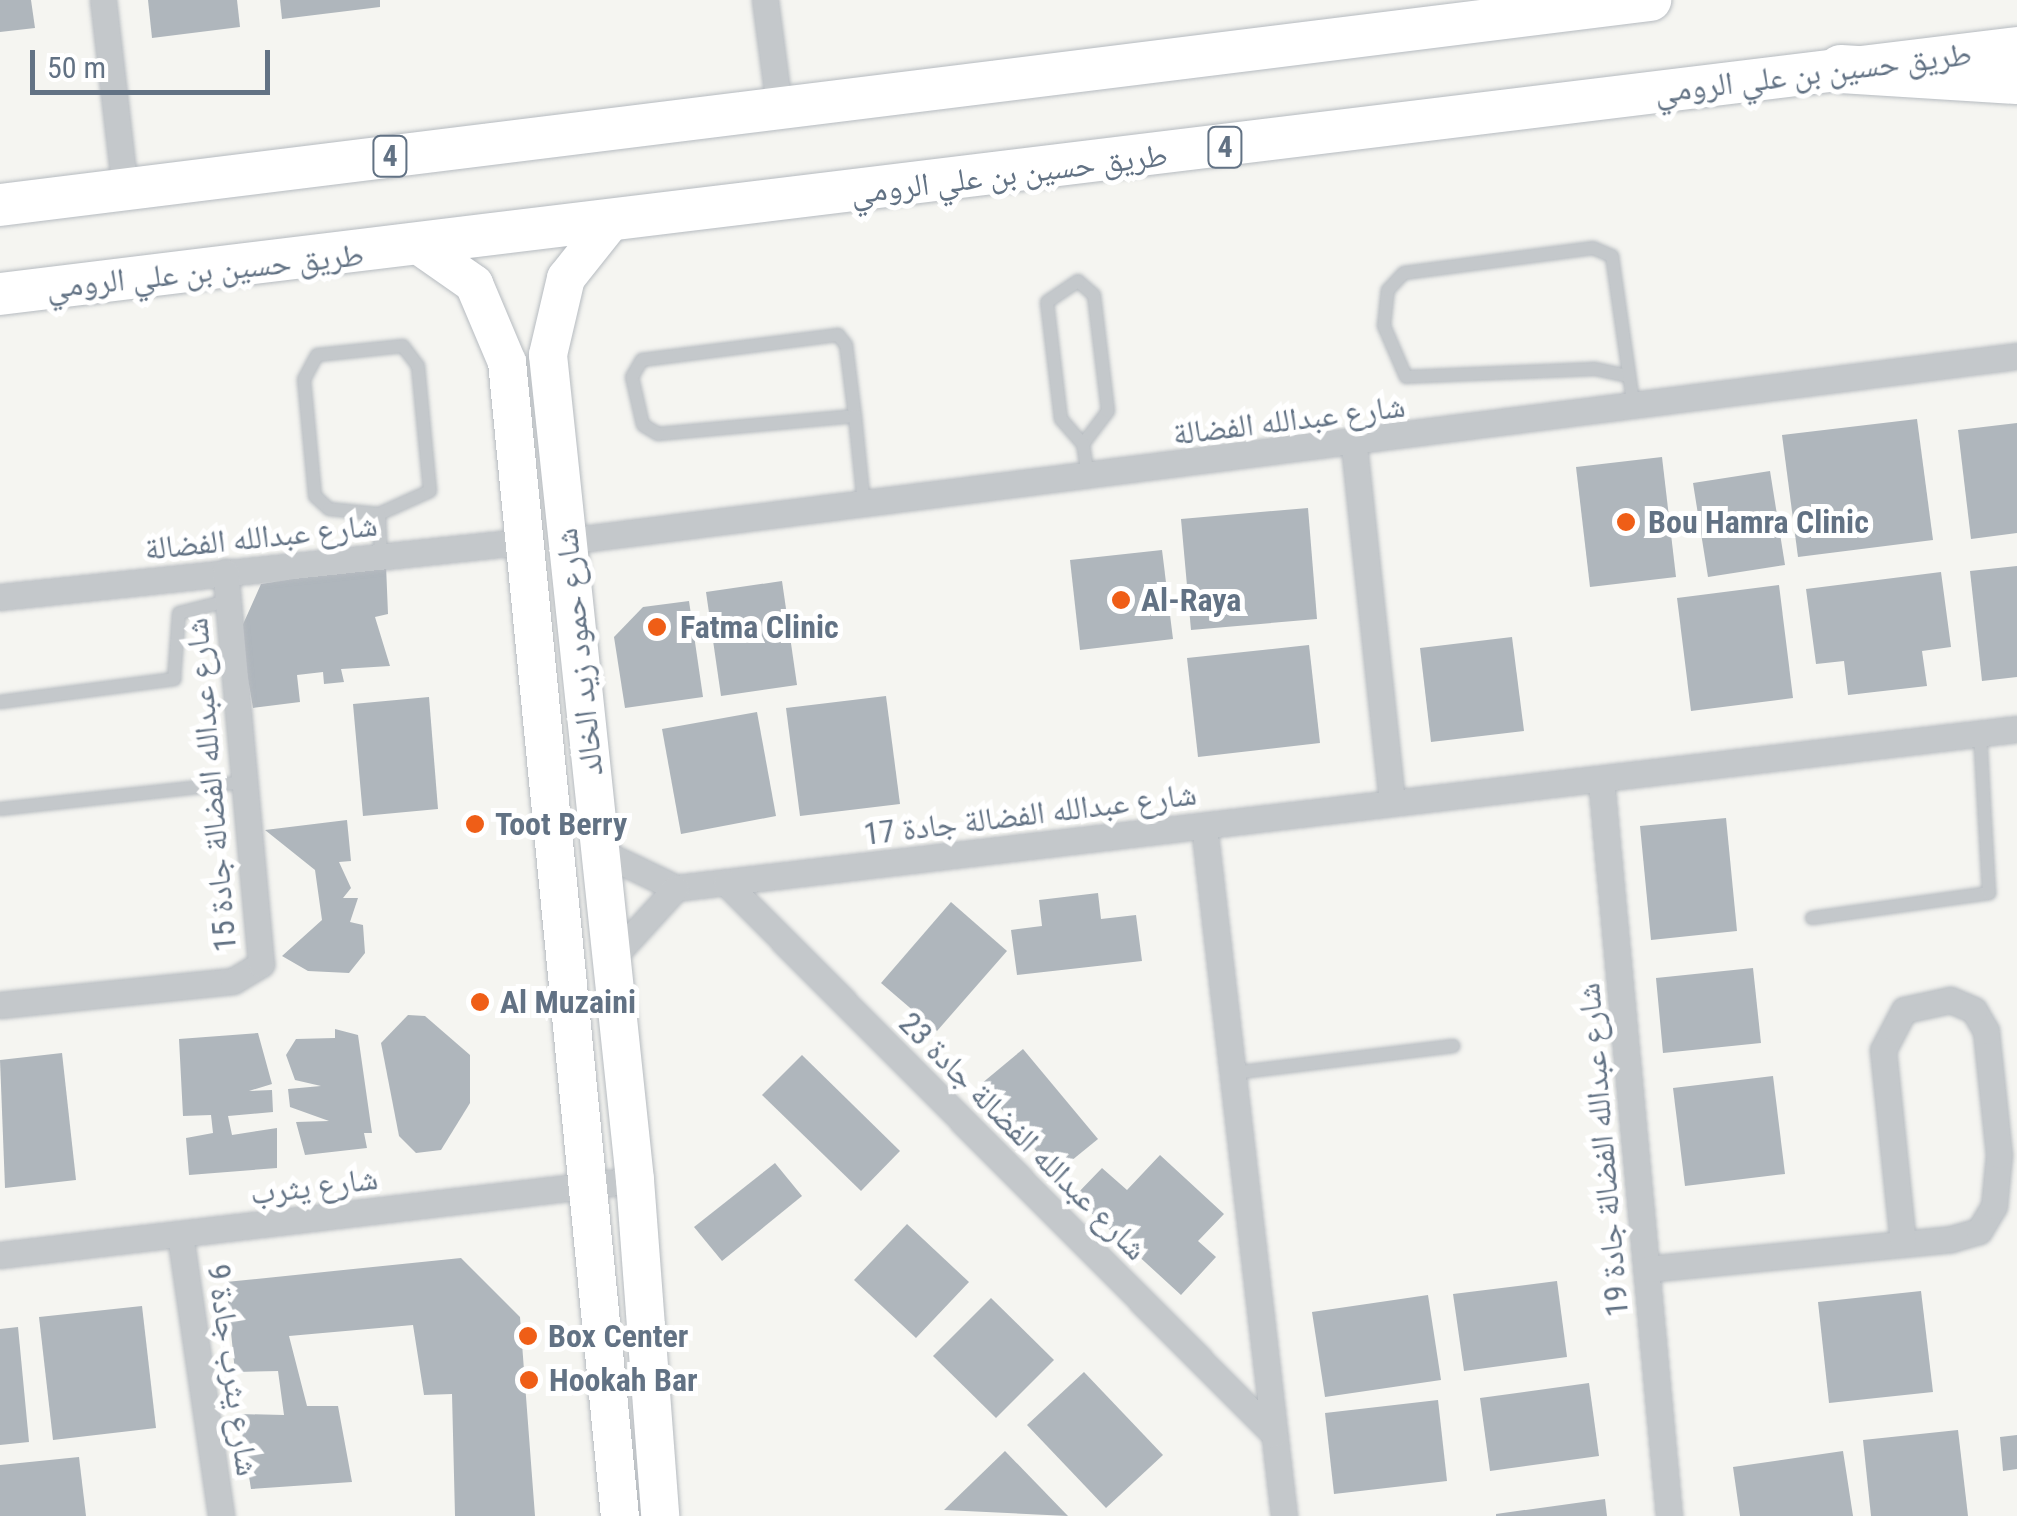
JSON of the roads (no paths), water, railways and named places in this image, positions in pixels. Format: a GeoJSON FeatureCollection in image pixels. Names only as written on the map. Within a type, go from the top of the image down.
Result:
{"type":"FeatureCollection","features":[{"type":"Feature","properties":{"kind":"highway","name":"4"},"geometry":{"type":"LineString","coordinates":[[0,205],[1650,0]]}},
{"type":"Feature","properties":{"kind":"highway","name":"طريق حسين بن علي الرومي"},"geometry":{"type":"LineString","coordinates":[[0,294],[421,247],[2017,48]]}},
{"type":"Feature","properties":{"kind":"highway"},"geometry":{"type":"LineString","coordinates":[[1841,70],[2017,80]]}},
{"type":"Feature","properties":{"kind":"main road","name":"شارع حمود زيد الخالد"},"geometry":{"type":"LineString","coordinates":[[609,224],[566,278],[549,329],[567,541],[635,1180],[660,1516]]}},
{"type":"Feature","properties":{"kind":"main road","name":"شارع حمود زيد الخالد"},"geometry":{"type":"LineString","coordinates":[[421,247],[474,284],[497,320],[529,541],[620,1516]]}},
{"type":"Feature","properties":{"kind":"street"},"geometry":{"type":"LineString","coordinates":[[103,0],[125,190]]}},
{"type":"Feature","properties":{"kind":"street"},"geometry":{"type":"LineString","coordinates":[[766,0],[779,106]]}},
{"type":"Feature","properties":{"kind":"street","name":"شارع عبدالله الفضالة"},"geometry":{"type":"LineString","coordinates":[[567,541],[1354,446],[2017,356]]}},
{"type":"Feature","properties":{"kind":"street"},"geometry":{"type":"LineString","coordinates":[[1354,446],[1392,804]]}},
{"type":"Feature","properties":{"kind":"street","name":"شارع عبدالله الفضالة"},"geometry":{"type":"LineString","coordinates":[[0,597],[529,541]]}},
{"type":"Feature","properties":{"kind":"street","name":"شارع عبدالله الفضالة جادة 15"},"geometry":{"type":"LineString","coordinates":[[0,1006],[256,972],[263,952],[224,572]]}},
{"type":"Feature","properties":{"kind":"street","name":"شارع عبدالله الفضالة جادة 17"},"geometry":{"type":"LineString","coordinates":[[676,888],[2017,729]]}},
{"type":"Feature","properties":{"kind":"street","name":"شارع عبدالله الفضالة جادة 19"},"geometry":{"type":"LineString","coordinates":[[1602,779],[1669,1516]]}},
{"type":"Feature","properties":{"kind":"street"},"geometry":{"type":"LineString","coordinates":[[1204,826],[1284,1516]]}},
{"type":"Feature","properties":{"kind":"street"},"geometry":{"type":"LineString","coordinates":[[601,852],[676,888],[612,957]]}},
{"type":"Feature","properties":{"kind":"street","name":"شارع عبدالله الفضالة جادة 23"},"geometry":{"type":"LineString","coordinates":[[726,883],[1274,1434]]}},
{"type":"Feature","properties":{"kind":"street"},"geometry":{"type":"LineString","coordinates":[[1646,1269],[1903,1243],[1979,1231],[1994,1206],[1999,1155],[1986,1031],[1974,1010],[1950,1000],[1904,1010],[1884,1050],[1903,1243]]}},
{"type":"Feature","properties":{"kind":"street","name":"شارع يثرب"},"geometry":{"type":"LineString","coordinates":[[0,1256],[635,1180]]}},
{"type":"Feature","properties":{"kind":"street","name":"شارع يثرب جادة 9"},"geometry":{"type":"LineString","coordinates":[[180,1234],[221,1516]]}},
{"type":"Feature","properties":{"kind":"lane"},"geometry":{"type":"LineString","coordinates":[[1628,376],[1594,369],[1406,377],[1384,326],[1388,290],[1404,272],[1593,248],[1612,256],[1634,409]]}},
{"type":"Feature","properties":{"kind":"lane"},"geometry":{"type":"LineString","coordinates":[[1084,444],[1108,411],[1094,295],[1078,281],[1047,302],[1061,419],[1084,444],[1088,476]]}},
{"type":"Feature","properties":{"kind":"lane"},"geometry":{"type":"LineString","coordinates":[[855,416],[658,434],[643,426],[634,367],[825,332],[846,346],[855,416],[864,504]]}},
{"type":"Feature","properties":{"kind":"lane"},"geometry":{"type":"LineString","coordinates":[[403,346],[418,366],[430,490],[379,514],[319,506],[304,380],[317,355],[403,346]]}},
{"type":"Feature","properties":{"kind":"lane"},"geometry":{"type":"LineString","coordinates":[[379,514],[381,558]]}},
{"type":"Feature","properties":{"kind":"lane"},"geometry":{"type":"LineString","coordinates":[[0,702],[174,679],[179,613],[227,601]]}},
{"type":"Feature","properties":{"kind":"lane"},"geometry":{"type":"LineString","coordinates":[[1812,918],[1988,893],[1980,734]]}},
{"type":"Feature","properties":{"kind":"lane"},"geometry":{"type":"LineString","coordinates":[[0,809],[248,782]]}},
{"type":"Feature","properties":{"kind":"lane"},"geometry":{"type":"LineString","coordinates":[[1233,1073],[1452,1046]]}},
{"type":"Feature","properties":{"kind":"place","name":"Bou Hamra Clinic"},"geometry":{"type":"Point","coordinates":[1626,522]}},
{"type":"Feature","properties":{"kind":"place","name":"Al-Raya"},"geometry":{"type":"Point","coordinates":[1121,600]}},
{"type":"Feature","properties":{"kind":"place","name":"Fatma Clinic"},"geometry":{"type":"Point","coordinates":[657,627]}},
{"type":"Feature","properties":{"kind":"place","name":"Toot Berry"},"geometry":{"type":"Point","coordinates":[475,824]}},
{"type":"Feature","properties":{"kind":"place","name":"Al Muzaini"},"geometry":{"type":"Point","coordinates":[480,1002]}},
{"type":"Feature","properties":{"kind":"place","name":"Box Center"},"geometry":{"type":"Point","coordinates":[528,1336]}},
{"type":"Feature","properties":{"kind":"place","name":"Hookah Bar"},"geometry":{"type":"Point","coordinates":[529,1380]}}]}
